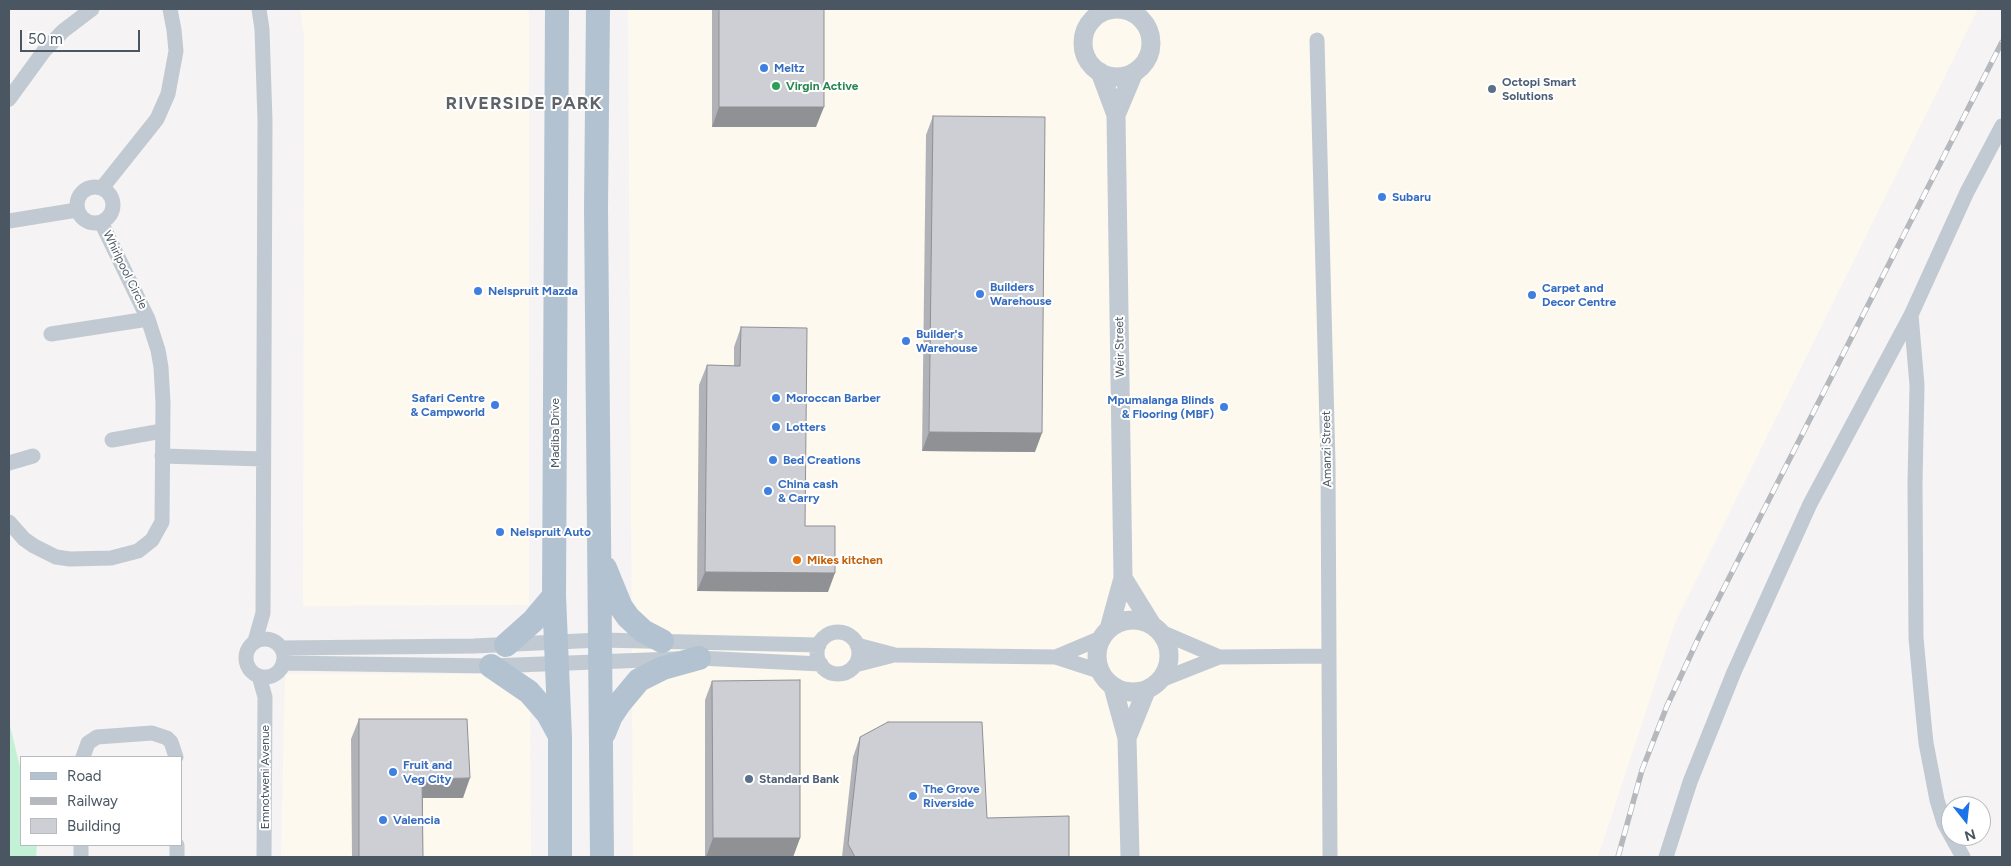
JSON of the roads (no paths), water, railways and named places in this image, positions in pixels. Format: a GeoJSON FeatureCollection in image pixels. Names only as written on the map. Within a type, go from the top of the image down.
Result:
{"type":"FeatureCollection","features":[{"type":"Feature","properties":{"kind":"main road","name":"Madiba Drive"},"geometry":{"type":"LineString","coordinates":[[557,9],[554,596],[560,737],[560,857]]}},
{"type":"Feature","properties":{"kind":"main road"},"geometry":{"type":"LineString","coordinates":[[598,9],[596,208],[602,857]]}},
{"type":"Feature","properties":{"kind":"main road"},"geometry":{"type":"LineString","coordinates":[[600,554],[616,594],[628,617],[639,628],[662,641]]}},
{"type":"Feature","properties":{"kind":"main road"},"geometry":{"type":"LineString","coordinates":[[506,645],[533,620],[554,596]]}},
{"type":"Feature","properties":{"kind":"main road"},"geometry":{"type":"LineString","coordinates":[[602,738],[615,710],[639,680],[663,668],[699,658]]}},
{"type":"Feature","properties":{"kind":"main road"},"geometry":{"type":"LineString","coordinates":[[491,666],[528,692],[548,714],[560,737]]}},
{"type":"Feature","properties":{"kind":"street"},"geometry":{"type":"LineString","coordinates":[[9,99],[44,51],[63,31],[92,9]]}},
{"type":"Feature","properties":{"kind":"street"},"geometry":{"type":"LineString","coordinates":[[102,188],[157,119],[168,94],[176,51],[170,9]]}},
{"type":"Feature","properties":{"kind":"street"},"geometry":{"type":"LineString","coordinates":[[259,9],[262,29],[265,121],[263,613],[255,641],[248,649],[246,659],[250,669],[266,676],[278,672],[284,663],[284,657],[263,613]]}},
{"type":"Feature","properties":{"kind":"street"},"geometry":{"type":"LineString","coordinates":[[1100,72],[1113,76],[1127,75],[1143,65],[1149,56],[1152,41],[1147,26],[1130,10],[1104,10],[1090,23],[1085,34],[1084,42],[1087,57],[1100,72],[1116,115]]}},
{"type":"Feature","properties":{"kind":"street","name":"Amanzi Street"},"geometry":{"type":"LineString","coordinates":[[1317,40],[1328,463],[1330,857]]}},
{"type":"Feature","properties":{"kind":"street"},"geometry":{"type":"LineString","coordinates":[[1116,115],[1134,72]]}},
{"type":"Feature","properties":{"kind":"street","name":"Weir Street"},"geometry":{"type":"LineString","coordinates":[[1116,115],[1123,578]]}},
{"type":"Feature","properties":{"kind":"street"},"geometry":{"type":"LineString","coordinates":[[1666,857],[1690,782],[1734,672],[1806,513],[1912,315],[1967,192],[2002,126]]}},
{"type":"Feature","properties":{"kind":"street"},"geometry":{"type":"LineString","coordinates":[[96,186],[107,191],[113,202],[110,214],[101,222],[89,222],[77,210],[77,198],[84,189],[96,186]]}},
{"type":"Feature","properties":{"kind":"street"},"geometry":{"type":"LineString","coordinates":[[9,221],[77,210]]}},
{"type":"Feature","properties":{"kind":"street","name":"Whirlpool Circle"},"geometry":{"type":"LineString","coordinates":[[9,522],[24,539],[45,553],[70,559],[111,558],[138,551],[152,540],[162,522],[163,403],[161,366],[148,318],[101,222]]}},
{"type":"Feature","properties":{"kind":"street"},"geometry":{"type":"LineString","coordinates":[[1912,315],[1917,385],[1915,483],[1916,638],[1922,713],[1926,743],[1944,823],[1962,857]]}},
{"type":"Feature","properties":{"kind":"street","name":"Whirlpool Circle"},"geometry":{"type":"LineString","coordinates":[[51,334],[148,318]]}},
{"type":"Feature","properties":{"kind":"street"},"geometry":{"type":"LineString","coordinates":[[112,440],[162,431]]}},
{"type":"Feature","properties":{"kind":"street"},"geometry":{"type":"LineString","coordinates":[[9,463],[34,456]]}},
{"type":"Feature","properties":{"kind":"street"},"geometry":{"type":"LineString","coordinates":[[162,456],[263,459]]}},
{"type":"Feature","properties":{"kind":"street"},"geometry":{"type":"LineString","coordinates":[[1123,578],[1105,634],[1097,648],[1096,660],[1099,671],[1105,680],[1113,687],[1124,692],[1135,693],[1219,658],[1329,656]]}},
{"type":"Feature","properties":{"kind":"street"},"geometry":{"type":"LineString","coordinates":[[1123,578],[1168,646],[1170,661],[1154,685],[1128,738]]}},
{"type":"Feature","properties":{"kind":"street"},"geometry":{"type":"LineString","coordinates":[[1056,657],[1105,634],[1118,623],[1141,620],[1219,658]]}},
{"type":"Feature","properties":{"kind":"street"},"geometry":{"type":"LineString","coordinates":[[895,655],[855,665],[841,674],[830,673],[821,664],[818,655],[819,645],[826,637],[836,633],[848,635],[858,645],[895,655],[1056,657],[1099,671]]}},
{"type":"Feature","properties":{"kind":"street"},"geometry":{"type":"LineString","coordinates":[[255,641],[264,638],[278,644],[506,645],[556,653],[601,651],[662,641],[819,645]]}},
{"type":"Feature","properties":{"kind":"street"},"geometry":{"type":"LineString","coordinates":[[855,665],[859,656],[858,645]]}},
{"type":"Feature","properties":{"kind":"street"},"geometry":{"type":"LineString","coordinates":[[284,663],[491,666],[556,653],[601,651],[821,664]]}},
{"type":"Feature","properties":{"kind":"street","name":"Emnotweni Avenue"},"geometry":{"type":"LineString","coordinates":[[264,857],[266,676]]}},
{"type":"Feature","properties":{"kind":"street"},"geometry":{"type":"LineString","coordinates":[[1113,687],[1128,738],[1130,857]]}},
{"type":"Feature","properties":{"kind":"street"},"geometry":{"type":"LineString","coordinates":[[83,756],[88,743],[97,737],[152,733],[161,734],[171,742],[176,756]]}},
{"type":"Feature","properties":{"kind":"railway"},"geometry":{"type":"LineString","coordinates":[[1618,857],[1642,770],[1667,706],[1699,637],[2002,42]]}},
{"type":"Feature","properties":{"kind":"place","name":"Meltz"},"geometry":{"type":"Point","coordinates":[764,68]}},
{"type":"Feature","properties":{"kind":"place","name":"Virgin Active"},"geometry":{"type":"Point","coordinates":[776,86]}},
{"type":"Feature","properties":{"kind":"place","name":"Octopi Smart Solutions"},"geometry":{"type":"Point","coordinates":[1492,89]}},
{"type":"Feature","properties":{"kind":"place","name":"Subaru"},"geometry":{"type":"Point","coordinates":[1382,197]}},
{"type":"Feature","properties":{"kind":"place","name":"Nelspruit Mazda"},"geometry":{"type":"Point","coordinates":[478,291]}},
{"type":"Feature","properties":{"kind":"place","name":"Builders Warehouse"},"geometry":{"type":"Point","coordinates":[980,294]}},
{"type":"Feature","properties":{"kind":"place","name":"Carpet and Decor Centre"},"geometry":{"type":"Point","coordinates":[1532,295]}},
{"type":"Feature","properties":{"kind":"place","name":"Builder's Warehouse"},"geometry":{"type":"Point","coordinates":[906,341]}},
{"type":"Feature","properties":{"kind":"place","name":"Moroccan Barber"},"geometry":{"type":"Point","coordinates":[776,398]}},
{"type":"Feature","properties":{"kind":"place","name":"Safari Centre & Campworld"},"geometry":{"type":"Point","coordinates":[495,405]}},
{"type":"Feature","properties":{"kind":"place","name":"Mpumalanga Blinds & Flooring (MBF)"},"geometry":{"type":"Point","coordinates":[1224,407]}},
{"type":"Feature","properties":{"kind":"place","name":"Lotters"},"geometry":{"type":"Point","coordinates":[776,427]}},
{"type":"Feature","properties":{"kind":"place","name":"Bed Creations"},"geometry":{"type":"Point","coordinates":[773,460]}},
{"type":"Feature","properties":{"kind":"place","name":"China cash & Carry"},"geometry":{"type":"Point","coordinates":[768,491]}},
{"type":"Feature","properties":{"kind":"place","name":"Nelspruit Auto"},"geometry":{"type":"Point","coordinates":[500,532]}},
{"type":"Feature","properties":{"kind":"place","name":"Mikes kitchen"},"geometry":{"type":"Point","coordinates":[797,560]}},
{"type":"Feature","properties":{"kind":"place","name":"Fruit and Veg City"},"geometry":{"type":"Point","coordinates":[393,772]}},
{"type":"Feature","properties":{"kind":"place","name":"Standard Bank"},"geometry":{"type":"Point","coordinates":[749,779]}},
{"type":"Feature","properties":{"kind":"place","name":"The Grove Riverside"},"geometry":{"type":"Point","coordinates":[913,796]}},
{"type":"Feature","properties":{"kind":"place","name":"Valencia"},"geometry":{"type":"Point","coordinates":[383,820]}},
{"type":"Feature","properties":{"kind":"district","name":"RIVERSIDE PARK"},"geometry":{"type":"Point","coordinates":[524,104]}}]}
